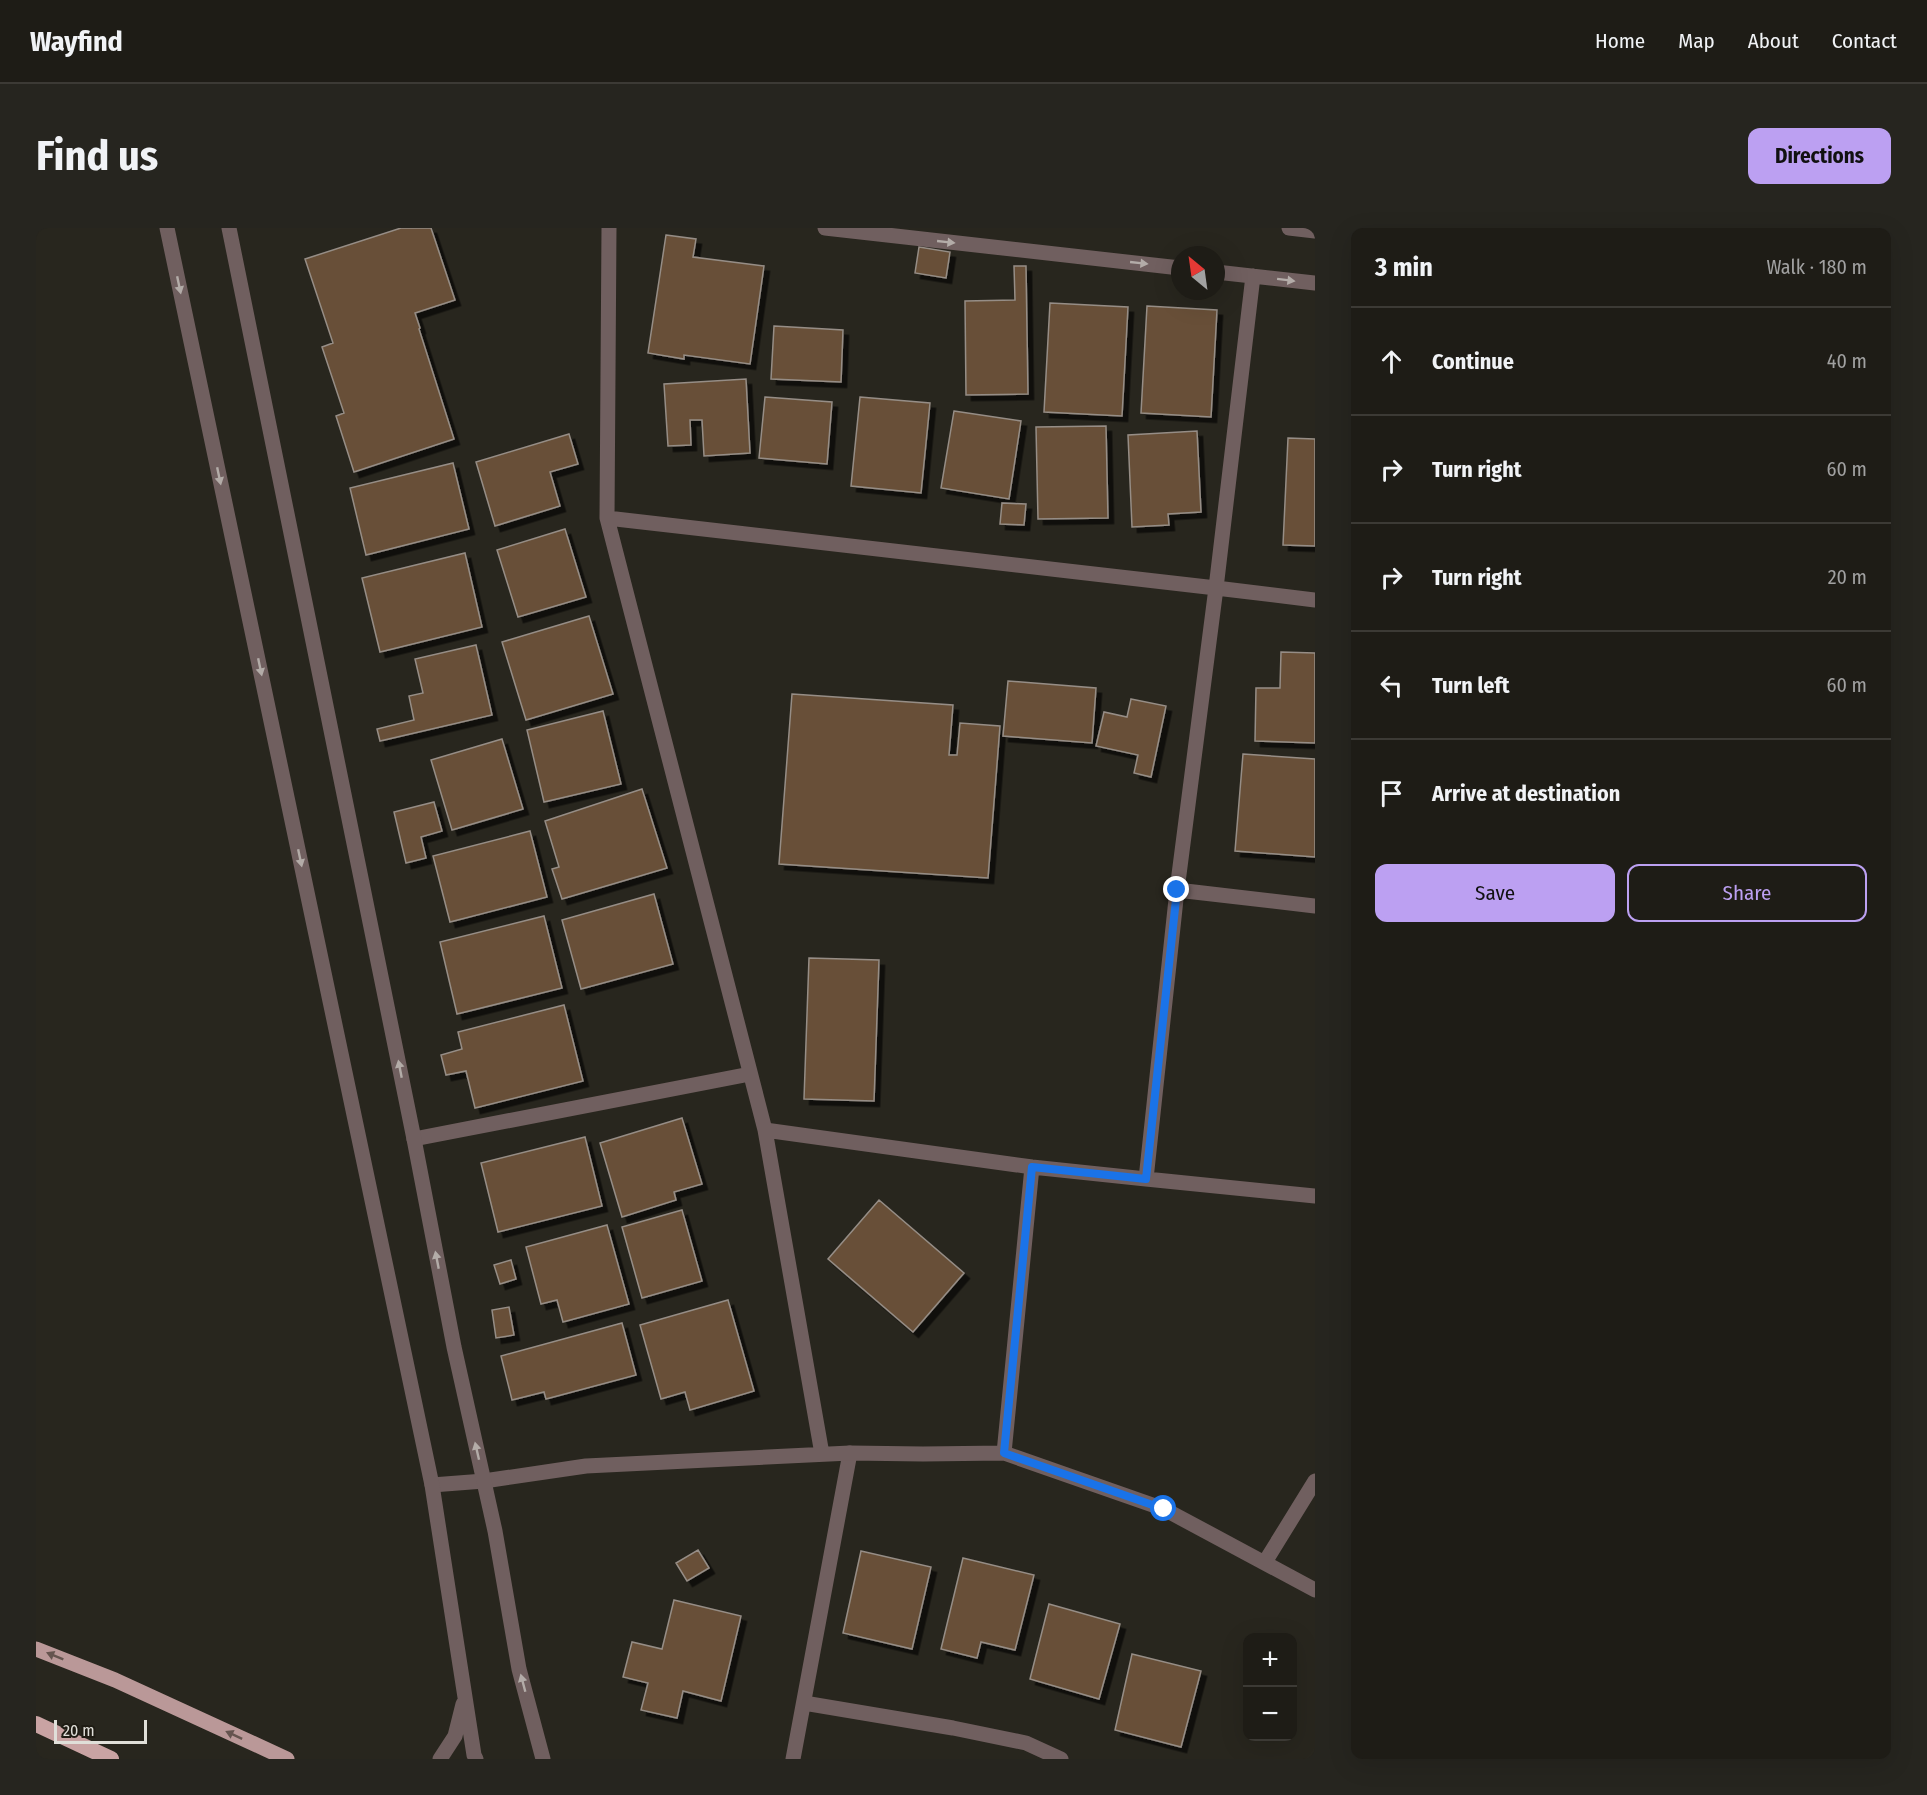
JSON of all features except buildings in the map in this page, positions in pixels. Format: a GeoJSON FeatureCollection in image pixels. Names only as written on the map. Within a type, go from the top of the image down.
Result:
{"type":"FeatureCollection","features":[{"type":"Feature","properties":{"kind":"highway"},"geometry":{"type":"LineString","coordinates":[[36,1724],[111,1759]]}},
{"type":"Feature","properties":{"kind":"main road"},"geometry":{"type":"LineString","coordinates":[[36,1649],[115,1680],[287,1759]]}},
{"type":"Feature","properties":{"kind":"street"},"geometry":{"type":"LineString","coordinates":[[167,228],[432,1485],[476,1759]]}},
{"type":"Feature","properties":{"kind":"street"},"geometry":{"type":"LineString","coordinates":[[229,228],[454,1347],[495,1532],[519,1669],[543,1759]]}},
{"type":"Feature","properties":{"kind":"street"},"geometry":{"type":"LineString","coordinates":[[609,228],[607,518],[765,1130],[822,1454]]}},
{"type":"Feature","properties":{"kind":"street"},"geometry":{"type":"LineString","coordinates":[[825,228],[1171,267]]}},
{"type":"Feature","properties":{"kind":"street"},"geometry":{"type":"LineString","coordinates":[[1290,228],[1315,231]]}},
{"type":"Feature","properties":{"kind":"street"},"geometry":{"type":"LineString","coordinates":[[1225,273],[1315,283]]}},
{"type":"Feature","properties":{"kind":"street"},"geometry":{"type":"LineString","coordinates":[[1146,1179],[1177,890],[1253,276]]}},
{"type":"Feature","properties":{"kind":"street"},"geometry":{"type":"LineString","coordinates":[[607,518],[1315,600]]}},
{"type":"Feature","properties":{"kind":"street"},"geometry":{"type":"LineString","coordinates":[[1177,890],[1315,906]]}},
{"type":"Feature","properties":{"kind":"street"},"geometry":{"type":"LineString","coordinates":[[414,1139],[750,1074]]}},
{"type":"Feature","properties":{"kind":"street"},"geometry":{"type":"LineString","coordinates":[[765,1130],[1032,1167],[1315,1196]]}},
{"type":"Feature","properties":{"kind":"street"},"geometry":{"type":"LineString","coordinates":[[1004,1453],[1032,1167]]}},
{"type":"Feature","properties":{"kind":"street"},"geometry":{"type":"LineString","coordinates":[[432,1485],[484,1481],[586,1466],[850,1453],[1004,1453],[1164,1509],[1315,1590]]}},
{"type":"Feature","properties":{"kind":"street"},"geometry":{"type":"LineString","coordinates":[[793,1759],[850,1453]]}},
{"type":"Feature","properties":{"kind":"street"},"geometry":{"type":"LineString","coordinates":[[1265,1562],[1315,1481]]}},
{"type":"Feature","properties":{"kind":"street"},"geometry":{"type":"LineString","coordinates":[[440,1759],[455,1736],[465,1698]]}},
{"type":"Feature","properties":{"kind":"street"},"geometry":{"type":"LineString","coordinates":[[804,1704],[953,1728],[1026,1743],[1061,1759]]}},
{"type":"Feature","properties":{"kind":"street"},"geometry":{"type":"LineString","coordinates":[[534,1759],[538,1740]]}},
{"type":"Feature","properties":{"kind":"route"},"geometry":{"type":"LineString","coordinates":[[1164,1509],[1004,1453],[1032,1167],[1146,1179],[1177,890]]}}]}
